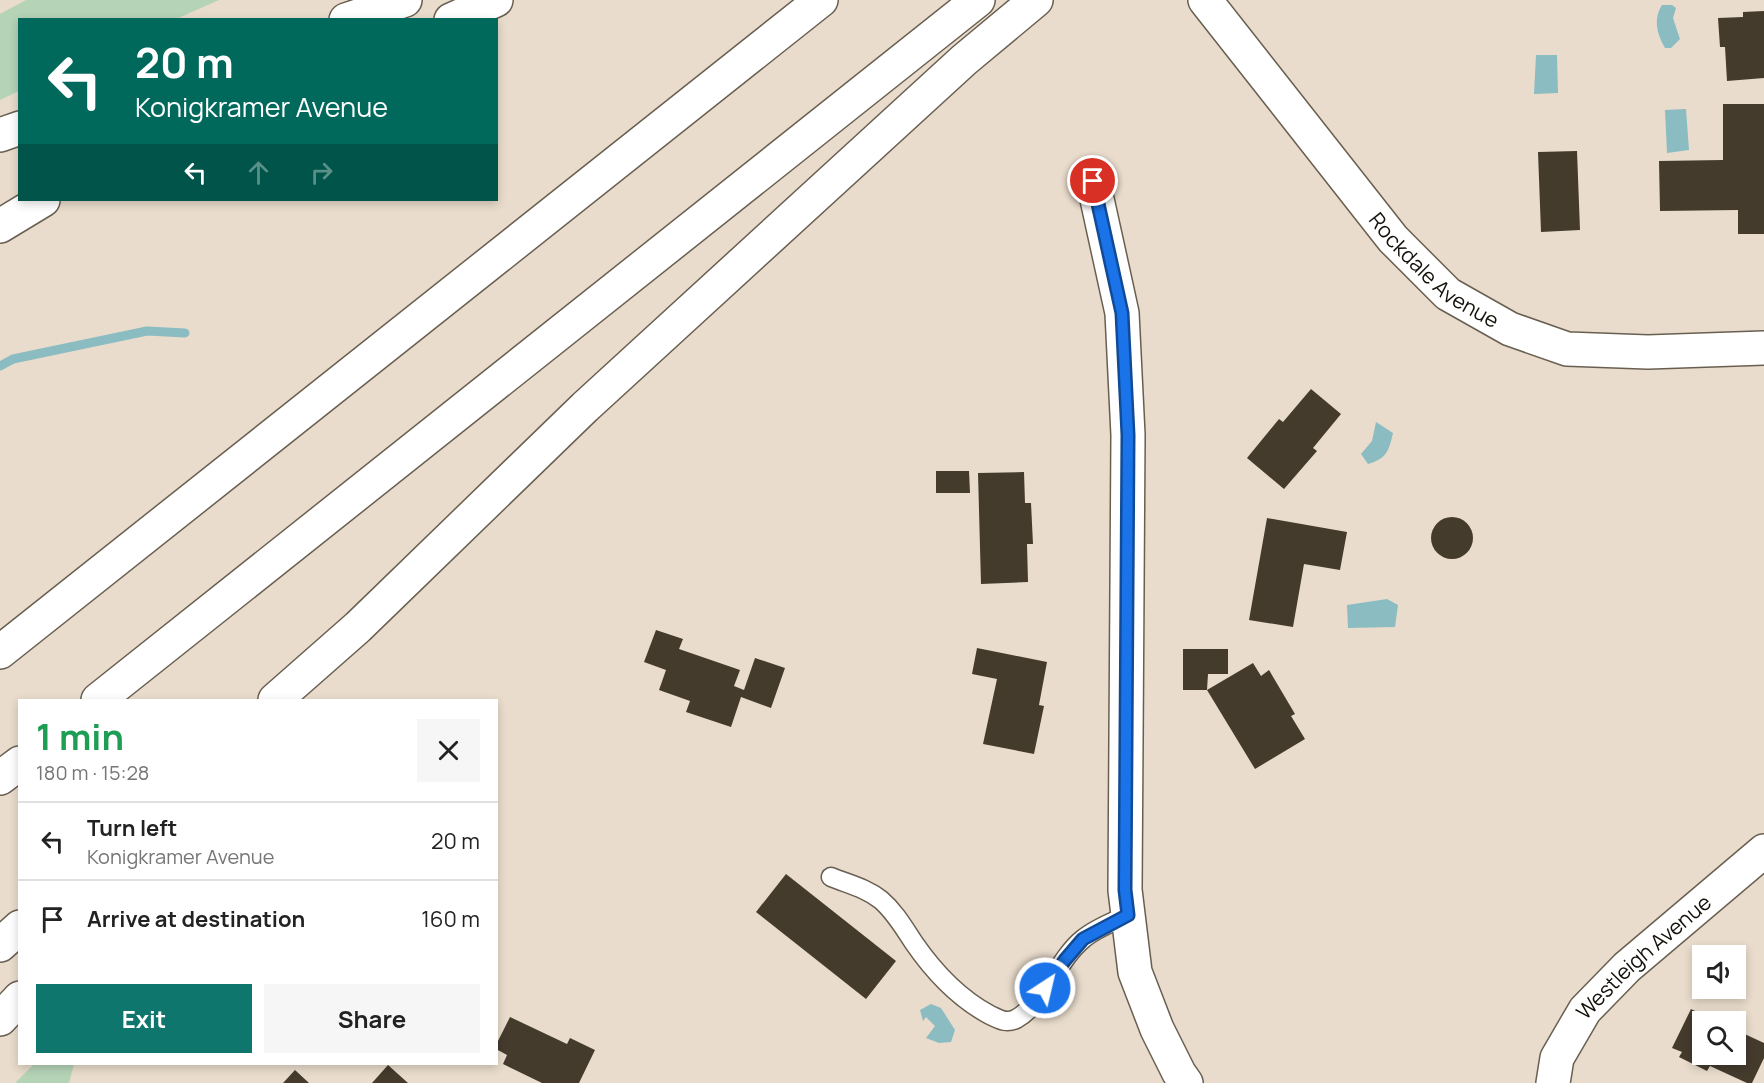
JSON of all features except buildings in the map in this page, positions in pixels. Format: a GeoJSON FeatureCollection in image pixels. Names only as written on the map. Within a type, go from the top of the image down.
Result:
{"type":"FeatureCollection","features":[{"type":"Feature","properties":{"kind":"main road"},"geometry":{"type":"LineString","coordinates":[[352,18],[405,0]]}},
{"type":"Feature","properties":{"kind":"main road"},"geometry":{"type":"LineString","coordinates":[[456,18],[496,0]]}},
{"type":"Feature","properties":{"kind":"main road"},"geometry":{"type":"LineString","coordinates":[[0,652],[821,0]]}},
{"type":"Feature","properties":{"kind":"main road"},"geometry":{"type":"LineString","coordinates":[[99,699],[978,0]]}},
{"type":"Feature","properties":{"kind":"main road"},"geometry":{"type":"LineString","coordinates":[[276,699],[358,627],[585,407],[964,60],[1036,0]]}},
{"type":"Feature","properties":{"kind":"main road","name":"Rockdale Avenue"},"geometry":{"type":"LineString","coordinates":[[1205,0],[1393,239],[1448,294],[1510,329],[1567,349],[1648,352],[1764,348]]}},
{"type":"Feature","properties":{"kind":"main road"},"geometry":{"type":"LineString","coordinates":[[0,135],[18,129]]}},
{"type":"Feature","properties":{"kind":"main road"},"geometry":{"type":"LineString","coordinates":[[1093,181],[1122,313],[1128,435],[1125,890],[1135,972],[1157,1029],[1186,1083]]}},
{"type":"Feature","properties":{"kind":"main road"},"geometry":{"type":"LineString","coordinates":[[0,226],[41,201]]}},
{"type":"Feature","properties":{"kind":"main road"},"geometry":{"type":"LineString","coordinates":[[294,699],[358,627]]}},
{"type":"Feature","properties":{"kind":"main road"},"geometry":{"type":"LineString","coordinates":[[0,778],[18,764]]}},
{"type":"Feature","properties":{"kind":"main road","name":"Westleigh Avenue"},"geometry":{"type":"LineString","coordinates":[[1553,1083],[1557,1058],[1585,1010],[1627,967],[1764,850]]}},
{"type":"Feature","properties":{"kind":"main road"},"geometry":{"type":"LineString","coordinates":[[0,945],[18,929]]}},
{"type":"Feature","properties":{"kind":"main road"},"geometry":{"type":"LineString","coordinates":[[0,1019],[18,1000]]}},
{"type":"Feature","properties":{"kind":"lane"},"geometry":{"type":"LineString","coordinates":[[831,877],[865,890],[880,899],[899,920],[935,970],[975,1007],[1003,1022],[1011,1022],[1018,1018],[1037,1000],[1083,939],[1128,915]]}},
{"type":"Feature","properties":{"kind":"green space"},"geometry":{"type":"Polygon","coordinates":[[[26,0],[219,0],[178,18],[18,18],[18,91],[0,100],[0,14],[26,0]]]}},
{"type":"Feature","properties":{"kind":"green space"},"geometry":{"type":"Polygon","coordinates":[[[33,1065],[74,1065],[69,1083],[15,1083],[33,1065]]]}},
{"type":"Feature","properties":{"kind":"water"},"geometry":{"type":"Polygon","coordinates":[[[1662,5],[1672,5],[1676,8],[1673,18],[1680,39],[1671,48],[1665,48],[1658,32],[1657,21],[1662,5]]]}},
{"type":"Feature","properties":{"kind":"water"},"geometry":{"type":"Polygon","coordinates":[[[1536,55],[1557,55],[1558,93],[1534,94],[1536,55]]]}},
{"type":"Feature","properties":{"kind":"water"},"geometry":{"type":"Polygon","coordinates":[[[1686,109],[1689,150],[1667,153],[1665,110],[1686,109]]]}},
{"type":"Feature","properties":{"kind":"water"},"geometry":{"type":"Polygon","coordinates":[[[1376,422],[1393,433],[1390,445],[1383,457],[1368,464],[1361,454],[1372,441],[1376,422]]]}},
{"type":"Feature","properties":{"kind":"water"},"geometry":{"type":"Polygon","coordinates":[[[1387,599],[1398,605],[1395,627],[1348,628],[1347,605],[1387,599]]]}},
{"type":"Feature","properties":{"kind":"water"},"geometry":{"type":"Polygon","coordinates":[[[931,1004],[941,1008],[955,1030],[951,1042],[939,1043],[926,1038],[935,1026],[926,1017],[923,1021],[920,1010],[931,1004]]]}},
{"type":"Feature","properties":{"kind":"waterway"},"geometry":{"type":"LineString","coordinates":[[0,366],[13,359],[147,331],[185,333]]}},
{"type":"Feature","properties":{"kind":"route"},"geometry":{"type":"LineString","coordinates":[[1045,988],[1083,939],[1128,915],[1125,890],[1128,435],[1122,313],[1093,181]]}}]}
